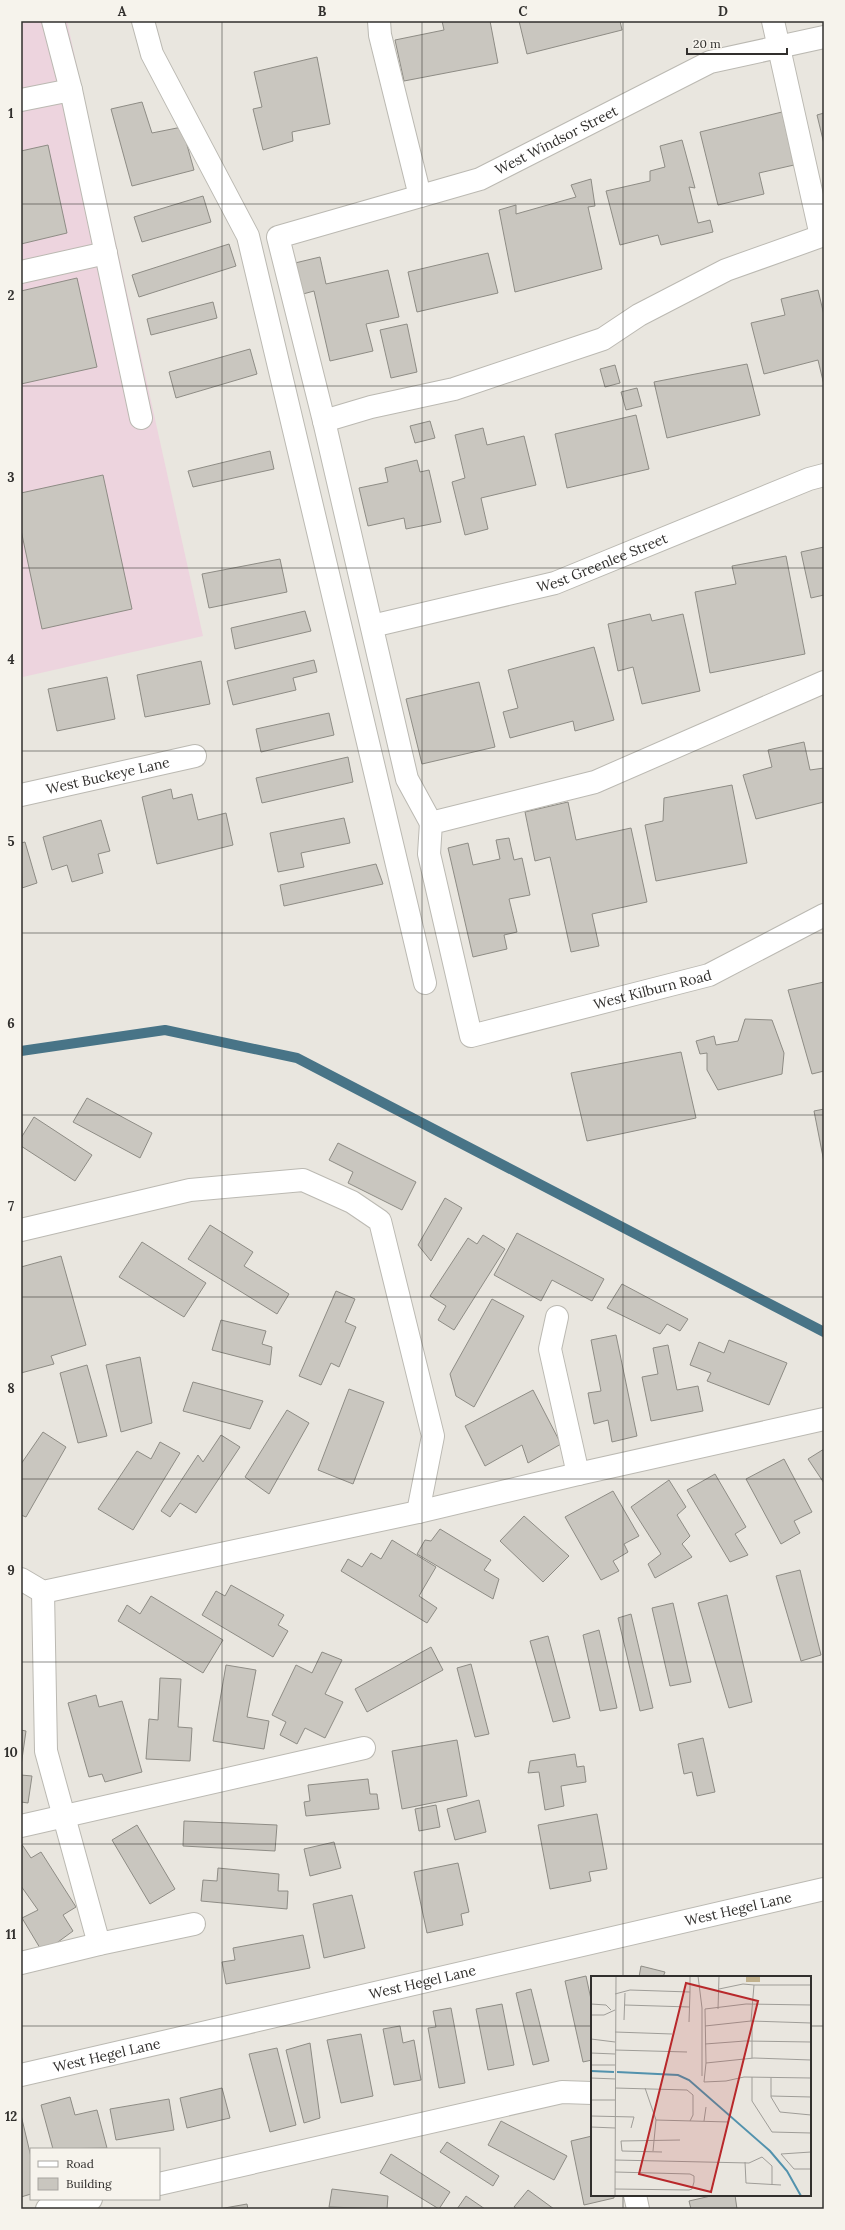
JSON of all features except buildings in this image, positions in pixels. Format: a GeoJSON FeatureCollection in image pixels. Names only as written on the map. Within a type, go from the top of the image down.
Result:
{"type":"FeatureCollection","features":[{"type":"Feature","properties":{"kind":"street"},"geometry":{"type":"LineString","coordinates":[[53,21],[71,90],[141,418]]}},
{"type":"Feature","properties":{"kind":"street"},"geometry":{"type":"LineString","coordinates":[[143,21],[152,54],[248,236],[425,983]]}},
{"type":"Feature","properties":{"kind":"street"},"geometry":{"type":"LineString","coordinates":[[379,21],[380,35],[420,196]]}},
{"type":"Feature","properties":{"kind":"street"},"geometry":{"type":"LineString","coordinates":[[773,21],[822,235],[726,270],[639,315],[603,338],[454,389],[371,407],[324,421],[407,779],[431,823],[595,782],[824,682]]}},
{"type":"Feature","properties":{"kind":"street","name":"West Windsor Street"},"geometry":{"type":"LineString","coordinates":[[324,421],[278,237],[284,234],[480,179],[710,62],[824,37]]}},
{"type":"Feature","properties":{"kind":"street"},"geometry":{"type":"LineString","coordinates":[[21,100],[71,90]]}},
{"type":"Feature","properties":{"kind":"street"},"geometry":{"type":"LineString","coordinates":[[21,272],[106,253]]}},
{"type":"Feature","properties":{"kind":"street","name":"West Greenlee Street"},"geometry":{"type":"LineString","coordinates":[[372,626],[555,583],[809,479],[824,475]]}},
{"type":"Feature","properties":{"kind":"street","name":"West Buckeye Lane"},"geometry":{"type":"LineString","coordinates":[[21,795],[195,756]]}},
{"type":"Feature","properties":{"kind":"street","name":"West Kilburn Road"},"geometry":{"type":"LineString","coordinates":[[431,823],[429,854],[470,1036],[709,975],[824,915]]}},
{"type":"Feature","properties":{"kind":"street"},"geometry":{"type":"LineString","coordinates":[[21,1230],[190,1190],[303,1180],[352,1202],[380,1221],[433,1436],[418,1512]]}},
{"type":"Feature","properties":{"kind":"street"},"geometry":{"type":"LineString","coordinates":[[557,1317],[550,1349],[578,1474]]}},
{"type":"Feature","properties":{"kind":"street"},"geometry":{"type":"LineString","coordinates":[[21,1579],[42,1592],[418,1512],[578,1474],[824,1419]]}},
{"type":"Feature","properties":{"kind":"street"},"geometry":{"type":"LineString","coordinates":[[42,1592],[46,1751],[66,1816],[99,1944]]}},
{"type":"Feature","properties":{"kind":"street"},"geometry":{"type":"LineString","coordinates":[[21,1826],[364,1748]]}},
{"type":"Feature","properties":{"kind":"street","name":"West Hegel Lane"},"geometry":{"type":"LineString","coordinates":[[21,2075],[824,1889]]}},
{"type":"Feature","properties":{"kind":"street"},"geometry":{"type":"LineString","coordinates":[[21,1963],[99,1944],[194,1924]]}},
{"type":"Feature","properties":{"kind":"street"},"geometry":{"type":"LineString","coordinates":[[160,2184],[562,2092],[591,2093]]}},
{"type":"Feature","properties":{"kind":"street"},"geometry":{"type":"LineString","coordinates":[[635,2196],[638,2209]]}},
{"type":"Feature","properties":{"kind":"street"},"geometry":{"type":"LineString","coordinates":[[47,2209],[87,2200]]}},
{"type":"Feature","properties":{"kind":"shaded area"},"geometry":{"type":"Polygon","coordinates":[[[21,21],[67,21],[203,636],[23,677],[21,669],[21,21]]]}},
{"type":"Feature","properties":{"kind":"waterway"},"geometry":{"type":"LineString","coordinates":[[21,1051],[165,1030],[297,1058],[824,1332]]}}]}
